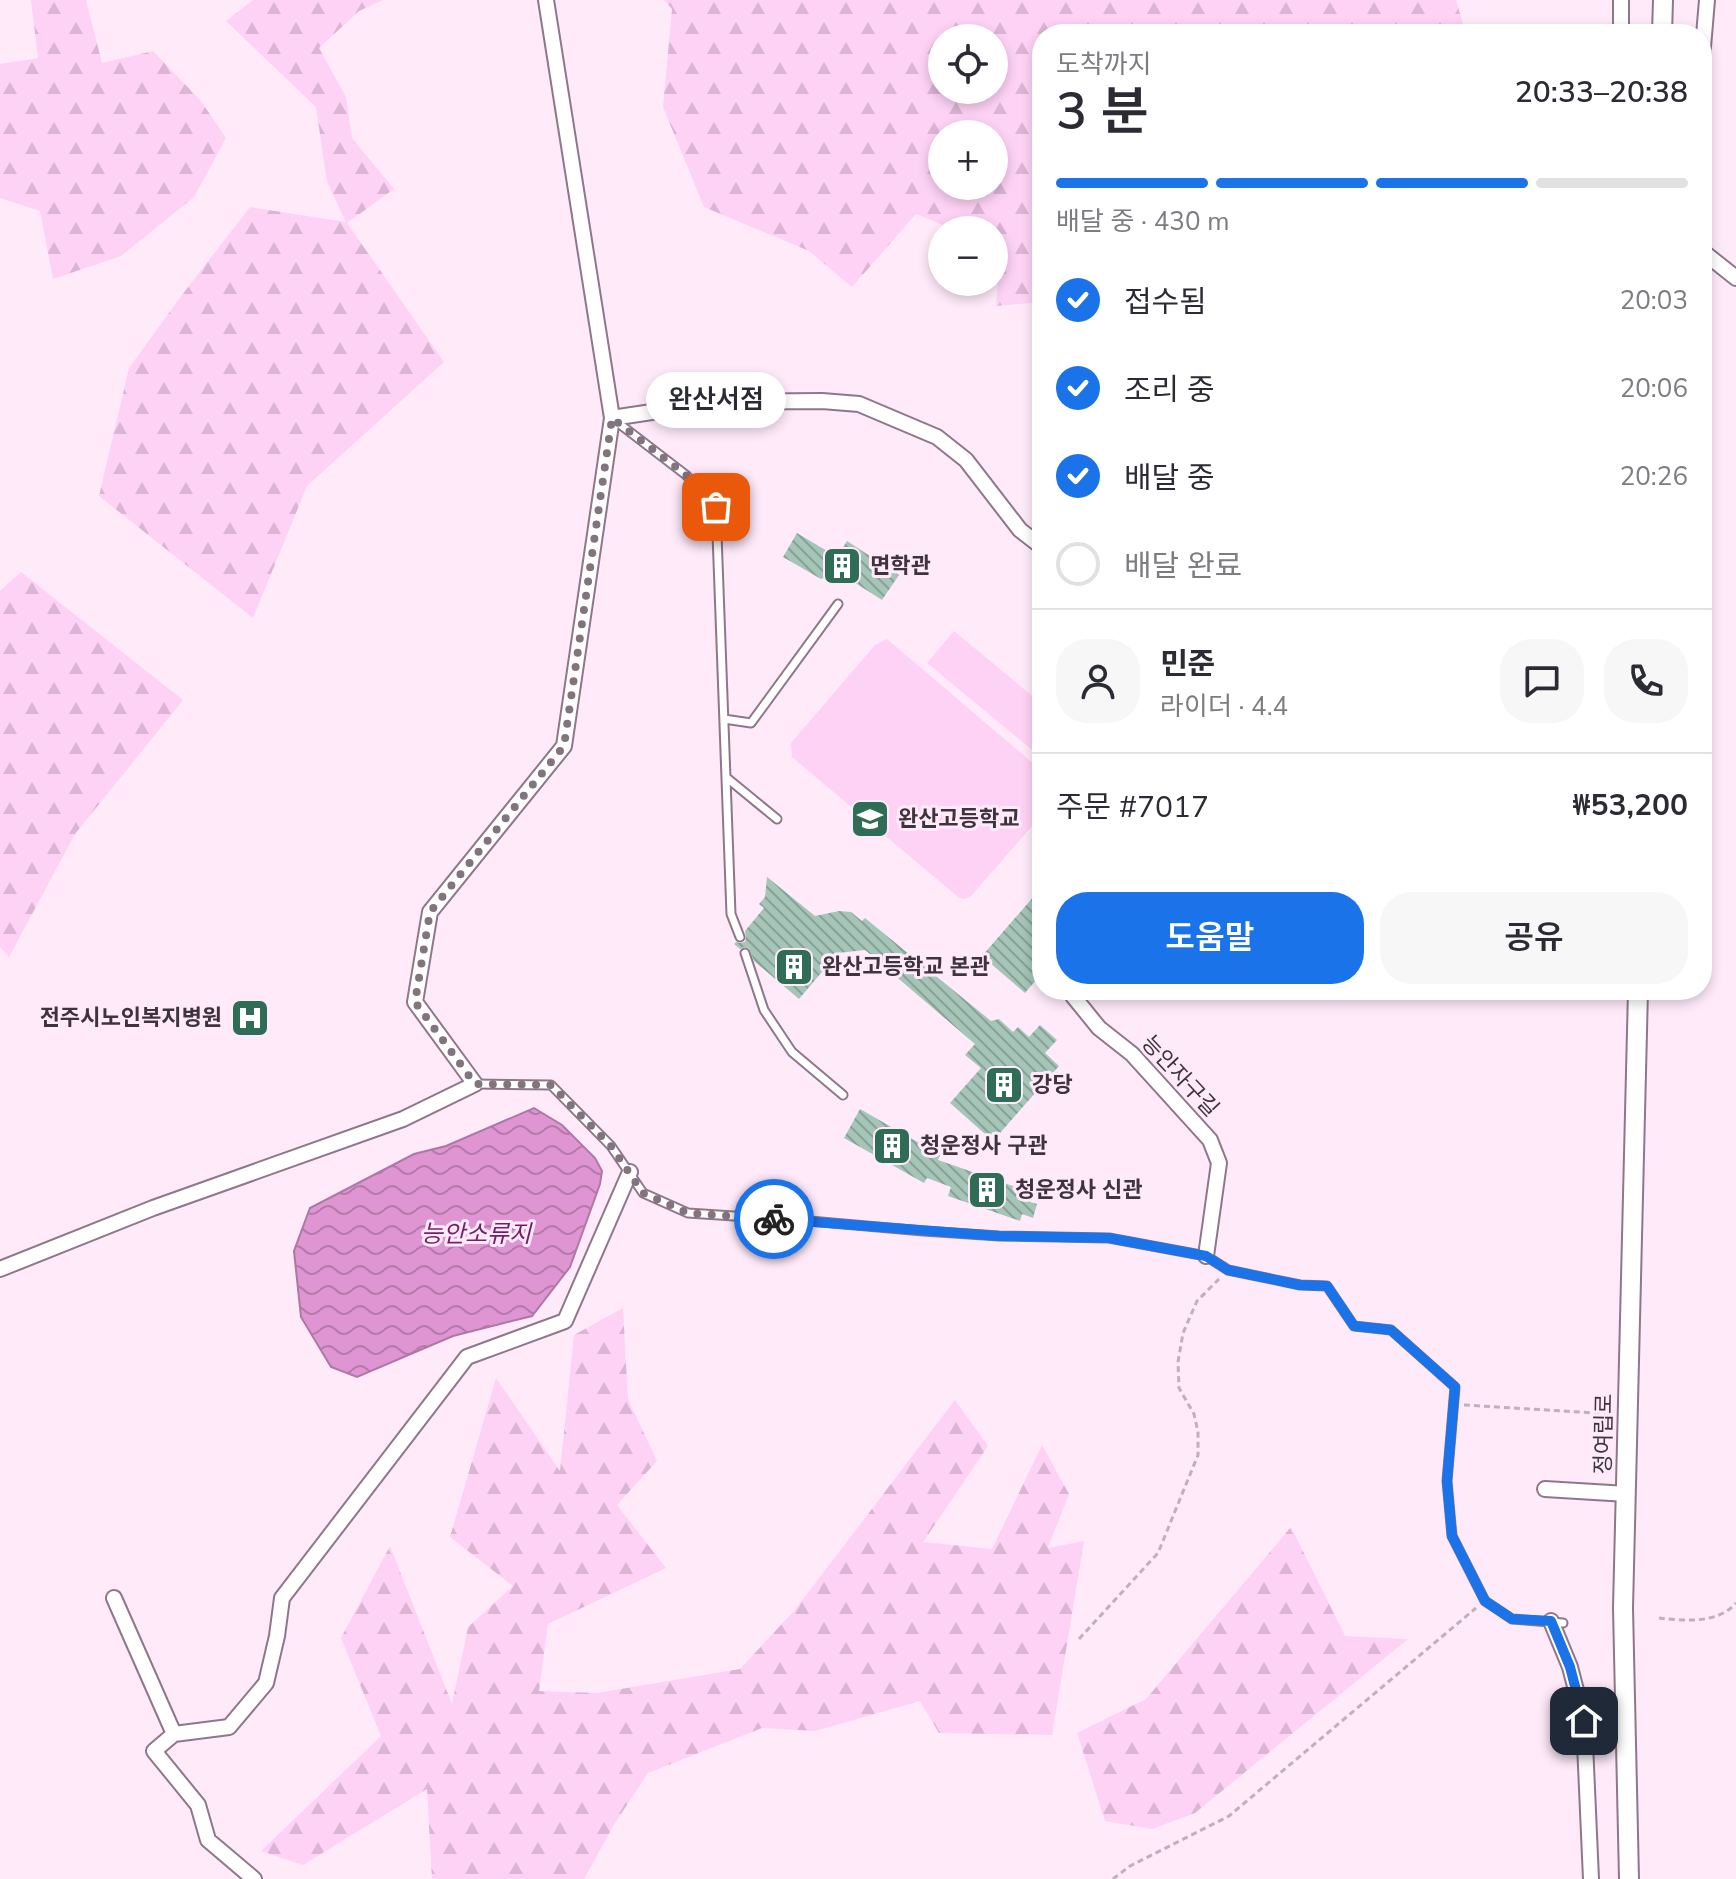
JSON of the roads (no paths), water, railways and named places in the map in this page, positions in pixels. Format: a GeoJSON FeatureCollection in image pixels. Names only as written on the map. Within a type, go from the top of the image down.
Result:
{"type":"FeatureCollection","features":[{"type":"Feature","properties":{"kind":"street"},"geometry":{"type":"LineString","coordinates":[[0,1269],[153,1208],[403,1119],[475,1084],[415,1002],[430,912],[564,746],[612,418],[546,0]]}},
{"type":"Feature","properties":{"kind":"street"},"geometry":{"type":"LineString","coordinates":[[1621,0],[1621,24]]}},
{"type":"Feature","properties":{"kind":"street"},"geometry":{"type":"LineString","coordinates":[[1662,24],[1663,0]]}},
{"type":"Feature","properties":{"kind":"street"},"geometry":{"type":"LineString","coordinates":[[1705,24],[1707,0]]}},
{"type":"Feature","properties":{"kind":"street"},"geometry":{"type":"LineString","coordinates":[[1712,259],[1736,278]]}},
{"type":"Feature","properties":{"kind":"street"},"geometry":{"type":"LineString","coordinates":[[612,418],[718,402],[822,401],[859,404],[937,437],[966,460],[1020,530],[1032,539]]}},
{"type":"Feature","properties":{"kind":"street","name":"능안자구길"},"geometry":{"type":"LineString","coordinates":[[1076,1000],[1099,1028],[1132,1054],[1210,1140],[1219,1163],[1206,1256]]}},
{"type":"Feature","properties":{"kind":"street","name":"정여립로"},"geometry":{"type":"LineString","coordinates":[[1629,1879],[1623,1608],[1638,1000]]}},
{"type":"Feature","properties":{"kind":"street"},"geometry":{"type":"LineString","coordinates":[[254,1879],[208,1840],[198,1805],[154,1751],[174,1734],[229,1727],[266,1683],[282,1598],[467,1357],[565,1321],[630,1172]]}},
{"type":"Feature","properties":{"kind":"street"},"geometry":{"type":"LineString","coordinates":[[1545,1489],[1627,1494]]}},
{"type":"Feature","properties":{"kind":"street"},"geometry":{"type":"LineString","coordinates":[[114,1598],[174,1734]]}},
{"type":"Feature","properties":{"kind":"street"},"geometry":{"type":"LineString","coordinates":[[1557,1622],[1584,1721],[1591,1879]]}},
{"type":"Feature","properties":{"kind":"lane"},"geometry":{"type":"LineString","coordinates":[[612,418],[686,475],[716,507],[731,914],[740,937]]}},
{"type":"Feature","properties":{"kind":"lane"},"geometry":{"type":"LineString","coordinates":[[724,719],[751,723],[838,604]]}},
{"type":"Feature","properties":{"kind":"lane"},"geometry":{"type":"LineString","coordinates":[[727,778],[777,819]]}},
{"type":"Feature","properties":{"kind":"lane"},"geometry":{"type":"LineString","coordinates":[[745,953],[764,1010],[792,1052],[843,1095]]}},
{"type":"Feature","properties":{"kind":"lane"},"geometry":{"type":"LineString","coordinates":[[475,1084],[551,1085],[611,1146],[643,1193],[688,1213],[999,1236],[1109,1238],[1206,1256],[1228,1270],[1300,1285],[1327,1286],[1354,1326],[1391,1330],[1455,1387],[1447,1481],[1452,1536],[1485,1601],[1512,1619],[1557,1622]]}},
{"type":"Feature","properties":{"kind":"water","name":"능안소류지"},"geometry":{"type":"Polygon","coordinates":[[[534,1108],[562,1125],[595,1158],[602,1171],[570,1267],[532,1316],[453,1336],[357,1377],[331,1367],[301,1317],[294,1251],[310,1208],[414,1154],[446,1146],[534,1108]]]}},
{"type":"Feature","properties":{"kind":"place","name":"완산서점"},"geometry":{"type":"Point","coordinates":[716,507]}},
{"type":"Feature","properties":{"kind":"place","name":"면학관"},"geometry":{"type":"Point","coordinates":[842,566]}},
{"type":"Feature","properties":{"kind":"place","name":"완산고등학교"},"geometry":{"type":"Point","coordinates":[870,819]}},
{"type":"Feature","properties":{"kind":"place","name":"완산고등학교 본관"},"geometry":{"type":"Point","coordinates":[794,967]}},
{"type":"Feature","properties":{"kind":"place","name":"전주시노인복지병원"},"geometry":{"type":"Point","coordinates":[250,1018]}},
{"type":"Feature","properties":{"kind":"place","name":"강당"},"geometry":{"type":"Point","coordinates":[1004,1085]}},
{"type":"Feature","properties":{"kind":"place","name":"청운정사 구관"},"geometry":{"type":"Point","coordinates":[892,1146]}},
{"type":"Feature","properties":{"kind":"place","name":"청운정사 신관"},"geometry":{"type":"Point","coordinates":[987,1190]}}]}
